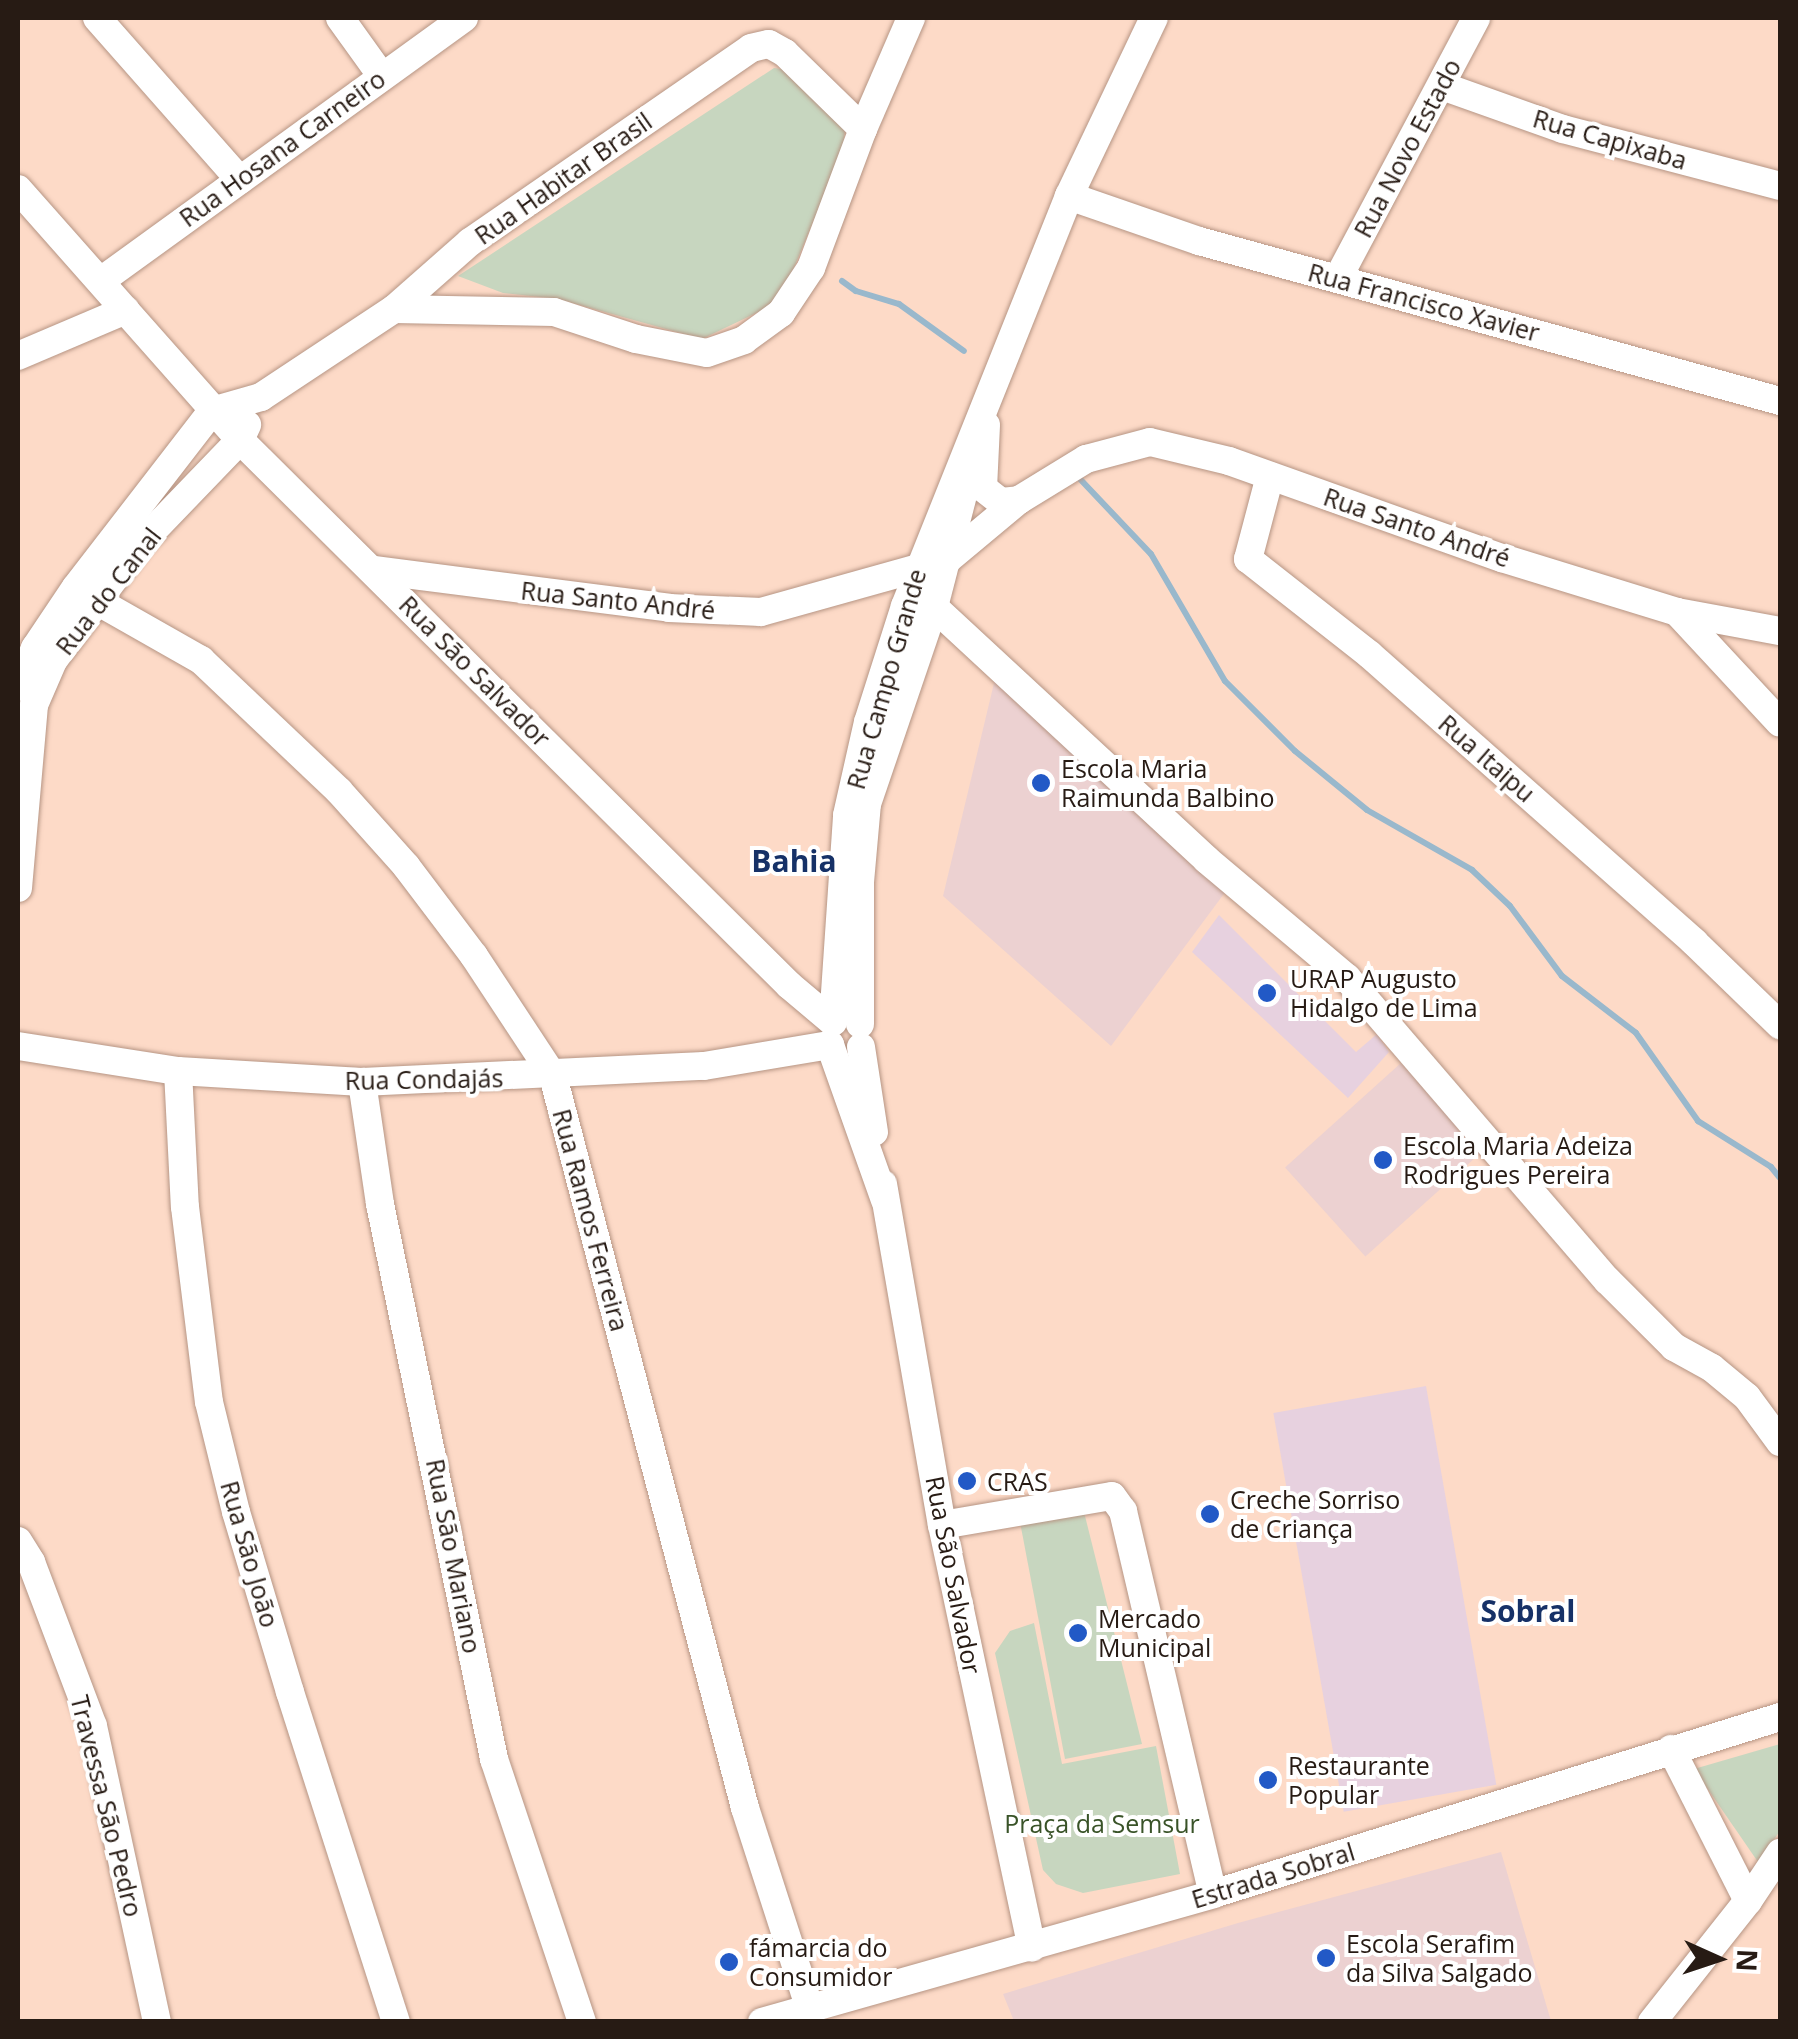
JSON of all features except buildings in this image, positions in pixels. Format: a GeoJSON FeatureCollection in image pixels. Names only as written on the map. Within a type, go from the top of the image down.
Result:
{"type":"FeatureCollection","features":[{"type":"Feature","properties":{"kind":"street"},"geometry":{"type":"LineString","coordinates":[[97,18],[240,180]]}},
{"type":"Feature","properties":{"kind":"street"},"geometry":{"type":"LineString","coordinates":[[340,18],[381,75]]}},
{"type":"Feature","properties":{"kind":"street","name":"Rua Hosana Carneiro"},"geometry":{"type":"LineString","coordinates":[[102,280],[464,18]]}},
{"type":"Feature","properties":{"kind":"street"},"geometry":{"type":"LineString","coordinates":[[394,309],[554,312],[636,339],[707,353],[744,340],[781,312],[811,268],[863,128],[911,18]]}},
{"type":"Feature","properties":{"kind":"street","name":"Rua Campo Grande"},"geometry":{"type":"LineString","coordinates":[[886,1200],[846,1035],[850,798],[868,722],[918,567],[987,408],[1069,196],[1154,18]]}},
{"type":"Feature","properties":{"kind":"street","name":"Rua Novo Estado"},"geometry":{"type":"LineString","coordinates":[[1338,278],[1476,18]]}},
{"type":"Feature","properties":{"kind":"street","name":"Rua Habitar Brasil"},"geometry":{"type":"LineString","coordinates":[[212,410],[261,397],[394,309],[470,242],[751,48],[769,44],[785,53],[863,128]]}},
{"type":"Feature","properties":{"kind":"street","name":"Rua Capixaba"},"geometry":{"type":"LineString","coordinates":[[1442,86],[1563,129],[1780,186]]}},
{"type":"Feature","properties":{"kind":"street","name":"Rua São Salvador"},"geometry":{"type":"LineString","coordinates":[[18,189],[240,440],[789,986],[846,1035]]}},
{"type":"Feature","properties":{"kind":"street","name":"Rua Francisco Xavier"},"geometry":{"type":"LineString","coordinates":[[1069,196],[1200,240],[1780,401]]}},
{"type":"Feature","properties":{"kind":"street"},"geometry":{"type":"LineString","coordinates":[[18,356],[126,310]]}},
{"type":"Feature","properties":{"kind":"street"},"geometry":{"type":"LineString","coordinates":[[240,440],[261,397]]}},
{"type":"Feature","properties":{"kind":"street"},"geometry":{"type":"LineString","coordinates":[[987,408],[983,488],[1001,502],[1019,500]]}},
{"type":"Feature","properties":{"kind":"street","name":"Rua Campo Grande"},"geometry":{"type":"LineString","coordinates":[[846,1035],[868,804],[934,607],[987,408]]}},
{"type":"Feature","properties":{"kind":"street","name":"Rua do Canal"},"geometry":{"type":"LineString","coordinates":[[18,687],[35,648],[76,587],[212,410]]}},
{"type":"Feature","properties":{"kind":"street","name":"Rua do Canal"},"geometry":{"type":"LineString","coordinates":[[18,888],[34,705],[53,660],[140,544],[240,440]]}},
{"type":"Feature","properties":{"kind":"street","name":"Rua Santo André"},"geometry":{"type":"LineString","coordinates":[[374,570],[702,612],[761,612],[947,560],[1019,500],[1086,459],[1150,442],[1185,447],[1502,558],[1676,612],[1780,723]]}},
{"type":"Feature","properties":{"kind":"street","name":"Rua Itaipu"},"geometry":{"type":"LineString","coordinates":[[1270,476],[1248,559],[1370,655],[1694,942],[1780,1025]]}},
{"type":"Feature","properties":{"kind":"street","name":"Rua Ramos Ferreira"},"geometry":{"type":"LineString","coordinates":[[97,601],[202,660],[339,790],[406,866],[474,956],[552,1076],[745,1808],[809,2006]]}},
{"type":"Feature","properties":{"kind":"street"},"geometry":{"type":"LineString","coordinates":[[934,607],[1206,860],[1347,978],[1607,1280],[1674,1347],[1712,1368],[1747,1397],[1780,1442]]}},
{"type":"Feature","properties":{"kind":"street"},"geometry":{"type":"LineString","coordinates":[[1676,612],[1780,630]]}},
{"type":"Feature","properties":{"kind":"street","name":"Rua Condajás"},"geometry":{"type":"LineString","coordinates":[[18,1046],[178,1071],[362,1082],[704,1066],[846,1035]]}},
{"type":"Feature","properties":{"kind":"street","name":"Rua São João"},"geometry":{"type":"LineString","coordinates":[[178,1071],[186,1206],[210,1402],[236,1512],[284,1674],[396,2022]]}},
{"type":"Feature","properties":{"kind":"street","name":"Rua São Mariano"},"geometry":{"type":"LineString","coordinates":[[362,1082],[380,1204],[494,1759],[582,2022]]}},
{"type":"Feature","properties":{"kind":"street","name":"Rua São Salvador"},"geometry":{"type":"LineString","coordinates":[[886,1200],[942,1525],[1032,1948]]}},
{"type":"Feature","properties":{"kind":"street"},"geometry":{"type":"LineString","coordinates":[[942,1525],[1112,1496],[1122,1512],[1213,1894]]}},
{"type":"Feature","properties":{"kind":"street","name":"Travessa São Pedro"},"geometry":{"type":"LineString","coordinates":[[18,1541],[31,1562],[93,1726],[157,2022]]}},
{"type":"Feature","properties":{"kind":"street","name":"Estrada Sobral"},"geometry":{"type":"LineString","coordinates":[[762,2022],[1213,1894],[1780,1717]]}},
{"type":"Feature","properties":{"kind":"street"},"geometry":{"type":"LineString","coordinates":[[1671,1750],[1748,1901]]}},
{"type":"Feature","properties":{"kind":"street"},"geometry":{"type":"LineString","coordinates":[[1652,2022],[1748,1901],[1780,1853]]}},
{"type":"Feature","properties":{"kind":"shaded area","name":"Escola Maria Raimunda Balbino"},"geometry":{"type":"Polygon","coordinates":[[[995,679],[1229,887],[1111,1046],[943,896],[995,679]]]}},
{"type":"Feature","properties":{"kind":"shaded area","name":"URAP Augusto Hidalgo de Lima"},"geometry":{"type":"Polygon","coordinates":[[[1219,915],[1356,1052],[1377,1034],[1389,1052],[1348,1098],[1192,952],[1219,915]]]}},
{"type":"Feature","properties":{"kind":"shaded area","name":"Escola Maria Adeiza Rodrigues Pereira"},"geometry":{"type":"Polygon","coordinates":[[[1401,1063],[1481,1152],[1365,1257],[1285,1167],[1401,1063]]]}},
{"type":"Feature","properties":{"kind":"shaded area"},"geometry":{"type":"Polygon","coordinates":[[[1426,1386],[1496,1785],[1344,1812],[1273,1413],[1426,1386]]]}},
{"type":"Feature","properties":{"kind":"shaded area","name":"Escola Serafim da Silva Salgado"},"geometry":{"type":"Polygon","coordinates":[[[1501,1852],[1551,2021],[1014,2021],[1003,1994],[1238,1923],[1501,1852]]]}},
{"type":"Feature","properties":{"kind":"green space"},"geometry":{"type":"Polygon","coordinates":[[[774,68],[788,70],[845,129],[843,150],[793,270],[771,306],[702,339],[558,299],[503,293],[458,276],[774,68]]]}},
{"type":"Feature","properties":{"kind":"green space","name":"Mercado Municipal"},"geometry":{"type":"Polygon","coordinates":[[[1084,1512],[1142,1744],[1065,1759],[1020,1522],[1084,1512]]]}},
{"type":"Feature","properties":{"kind":"green space","name":"Praça da Semsur"},"geometry":{"type":"Polygon","coordinates":[[[1034,1623],[1062,1764],[1156,1746],[1180,1874],[1083,1893],[1056,1884],[1043,1870],[995,1653],[1010,1631],[1034,1623]]]}},
{"type":"Feature","properties":{"kind":"green space"},"geometry":{"type":"Polygon","coordinates":[[[1780,1744],[1780,1831],[1758,1862],[1694,1769],[1780,1744]]]}},
{"type":"Feature","properties":{"kind":"waterway"},"geometry":{"type":"LineString","coordinates":[[842,281],[856,291],[899,304],[964,351]]}},
{"type":"Feature","properties":{"kind":"waterway"},"geometry":{"type":"LineString","coordinates":[[1080,479],[1151,554],[1225,681],[1295,751],[1367,810],[1472,870],[1510,906],[1562,976],[1636,1033],[1698,1121],[1771,1167],[1780,1178]]}},
{"type":"Feature","properties":{"kind":"place","name":"Escola Maria Raimunda Balbino"},"geometry":{"type":"Point","coordinates":[1041,783]}},
{"type":"Feature","properties":{"kind":"place","name":"URAP Augusto Hidalgo de Lima"},"geometry":{"type":"Point","coordinates":[1267,993]}},
{"type":"Feature","properties":{"kind":"place","name":"Escola Maria Adeiza Rodrigues Pereira"},"geometry":{"type":"Point","coordinates":[1383,1160]}},
{"type":"Feature","properties":{"kind":"place","name":"CRAS"},"geometry":{"type":"Point","coordinates":[967,1481]}},
{"type":"Feature","properties":{"kind":"place","name":"Creche Sorriso de Criança"},"geometry":{"type":"Point","coordinates":[1210,1514]}},
{"type":"Feature","properties":{"kind":"place","name":"Mercado Municipal"},"geometry":{"type":"Point","coordinates":[1078,1633]}},
{"type":"Feature","properties":{"kind":"place","name":"Restaurante Popular"},"geometry":{"type":"Point","coordinates":[1268,1780]}},
{"type":"Feature","properties":{"kind":"place","name":"Escola Serafim da Silva Salgado"},"geometry":{"type":"Point","coordinates":[1326,1958]}},
{"type":"Feature","properties":{"kind":"place","name":"fámarcia do Consumidor"},"geometry":{"type":"Point","coordinates":[729,1962]}},
{"type":"Feature","properties":{"kind":"district","name":"Bahia"},"geometry":{"type":"Point","coordinates":[794,861]}},
{"type":"Feature","properties":{"kind":"district","name":"Sobral"},"geometry":{"type":"Point","coordinates":[1528,1611]}}]}
